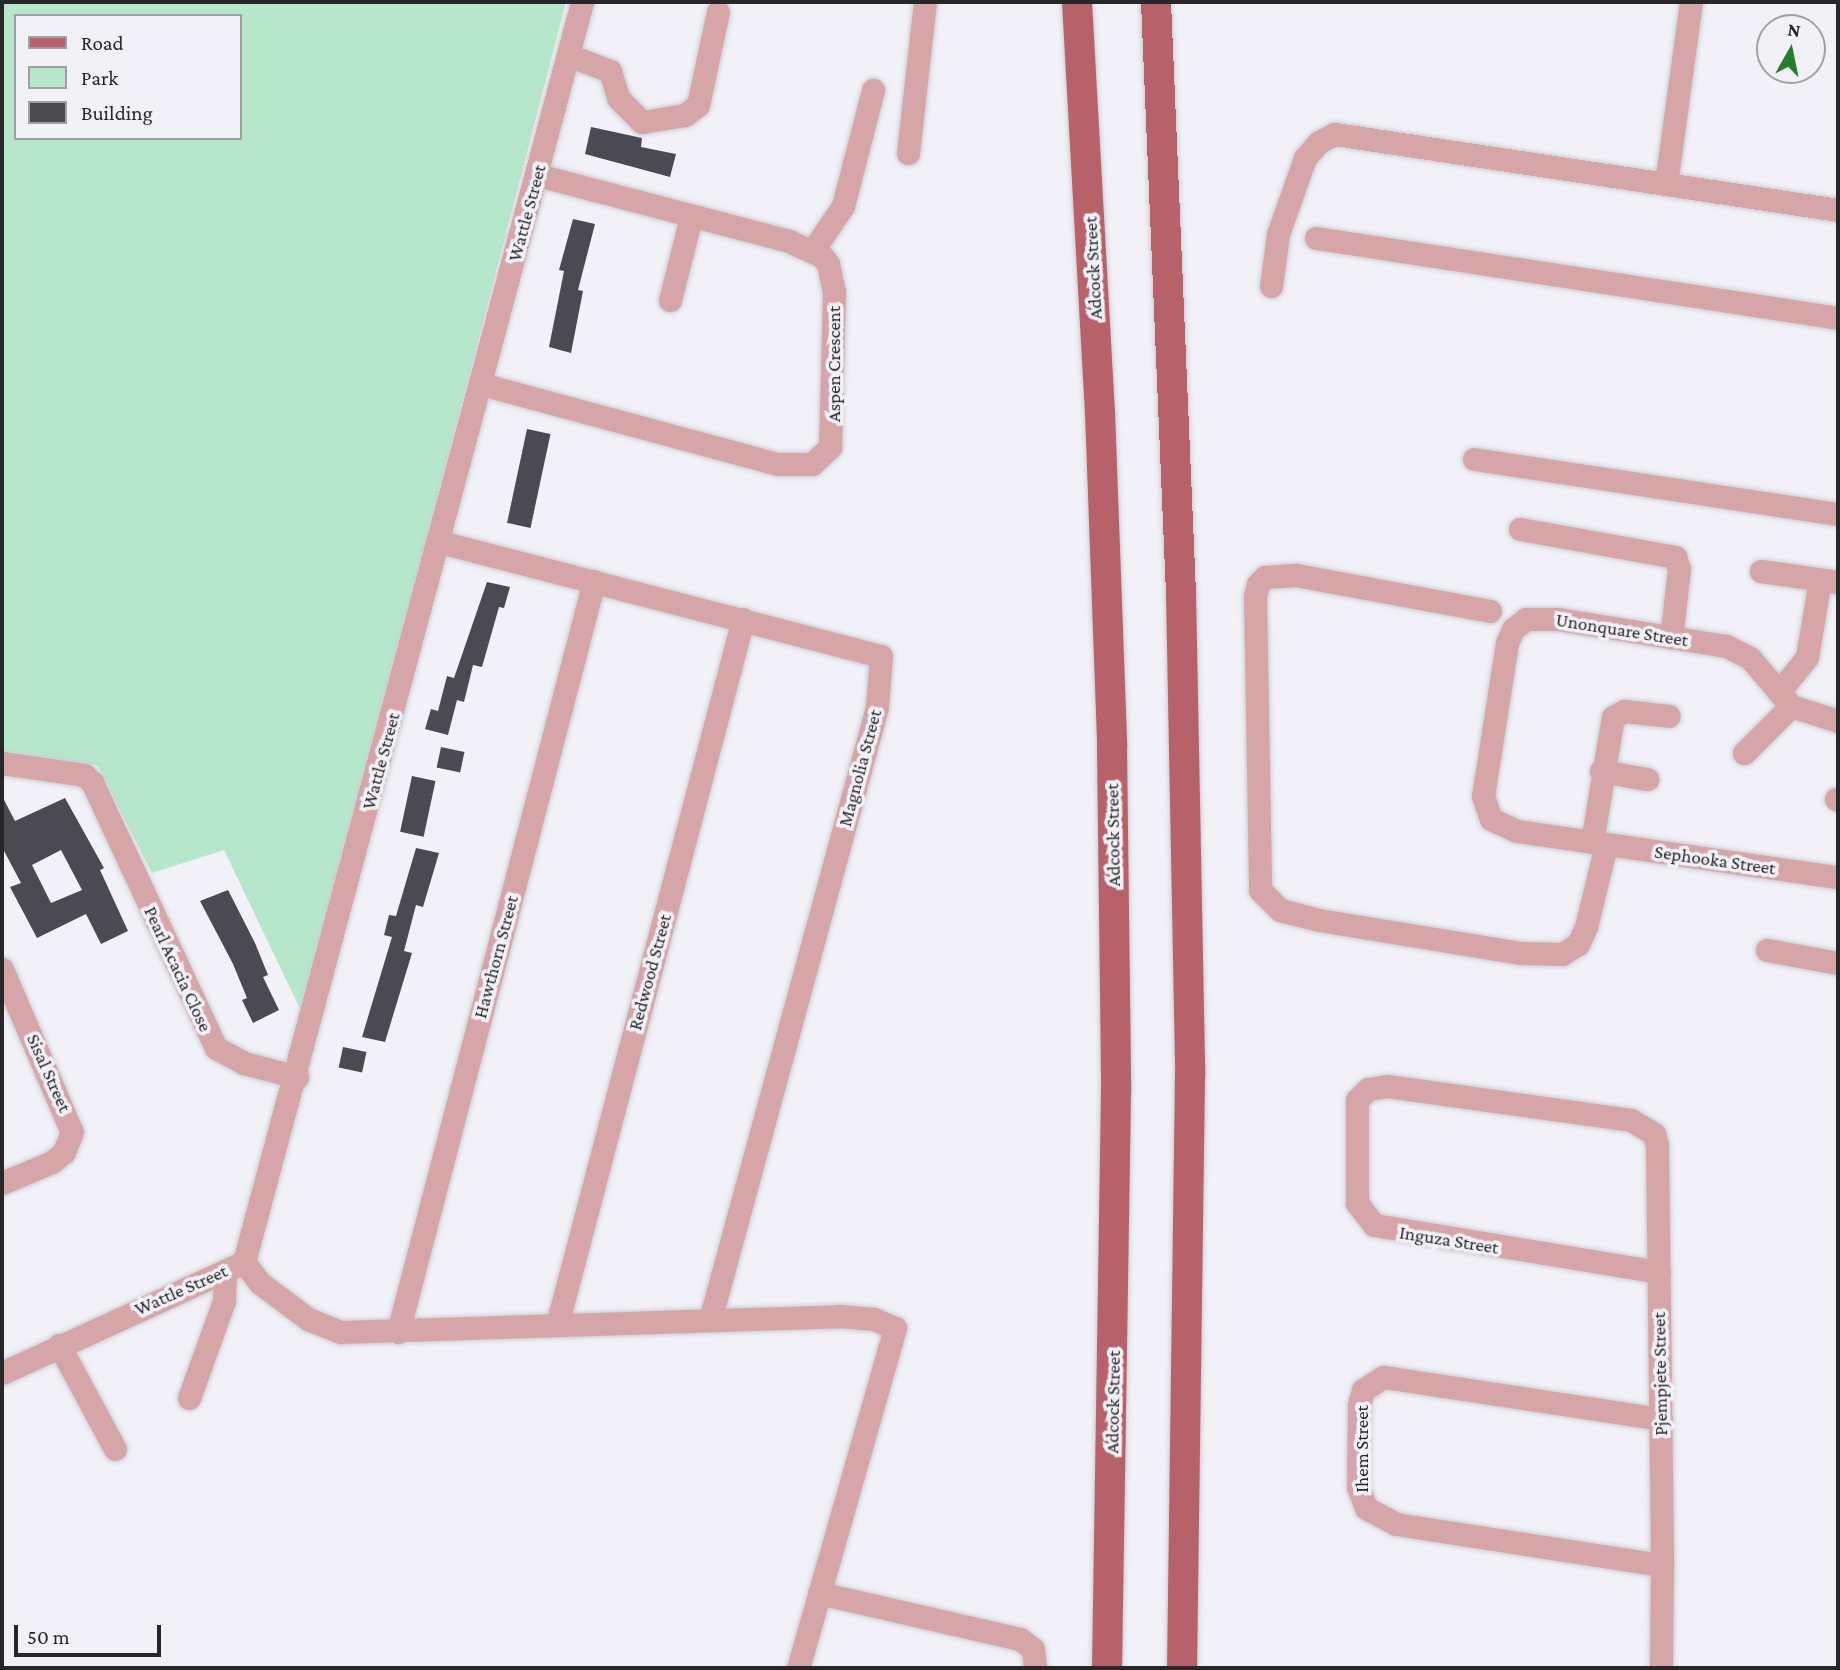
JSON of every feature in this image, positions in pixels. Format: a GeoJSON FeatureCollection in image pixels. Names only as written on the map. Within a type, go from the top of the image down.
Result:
{"type":"FeatureCollection","features":[{"type":"Feature","properties":{"kind":"main road","name":"Adcock Street"},"geometry":{"type":"LineString","coordinates":[[1077,2],[1100,412],[1112,747],[1116,1091],[1107,1668]]}},
{"type":"Feature","properties":{"kind":"main road"},"geometry":{"type":"LineString","coordinates":[[1156,2],[1181,593],[1190,1035],[1182,1668]]}},
{"type":"Feature","properties":{"kind":"street","name":"Wattle Street"},"geometry":{"type":"LineString","coordinates":[[4,1365],[59,1345],[235,1266],[297,1077],[582,2]]}},
{"type":"Feature","properties":{"kind":"street"},"geometry":{"type":"LineString","coordinates":[[908,153],[925,2]]}},
{"type":"Feature","properties":{"kind":"street"},"geometry":{"type":"LineString","coordinates":[[1666,184],[1691,2]]}},
{"type":"Feature","properties":{"kind":"street"},"geometry":{"type":"LineString","coordinates":[[568,55],[610,71],[618,98],[642,122],[685,116],[698,105],[718,12]]}},
{"type":"Feature","properties":{"kind":"street"},"geometry":{"type":"LineString","coordinates":[[537,175],[813,250],[843,206],[873,90]]}},
{"type":"Feature","properties":{"kind":"street"},"geometry":{"type":"LineString","coordinates":[[1270,286],[1278,234],[1305,158],[1319,142],[1335,134],[1838,210]]}},
{"type":"Feature","properties":{"kind":"street"},"geometry":{"type":"LineString","coordinates":[[670,300],[691,217]]}},
{"type":"Feature","properties":{"kind":"street"},"geometry":{"type":"LineString","coordinates":[[1316,238],[1838,318]]}},
{"type":"Feature","properties":{"kind":"street","name":"Aspen Crescent"},"geometry":{"type":"LineString","coordinates":[[481,384],[778,464],[812,464],[830,447],[834,420],[832,276],[828,264],[813,250]]}},
{"type":"Feature","properties":{"kind":"street"},"geometry":{"type":"LineString","coordinates":[[1474,459],[1838,514]]}},
{"type":"Feature","properties":{"kind":"street"},"geometry":{"type":"LineString","coordinates":[[1520,529],[1675,557],[1679,569],[1671,638]]}},
{"type":"Feature","properties":{"kind":"street","name":"Magnolia Street"},"geometry":{"type":"LineString","coordinates":[[439,542],[881,656],[880,689],[710,1320]]}},
{"type":"Feature","properties":{"kind":"street"},"geometry":{"type":"LineString","coordinates":[[1744,753],[1785,699],[1807,657],[1829,581],[1760,571]]}},
{"type":"Feature","properties":{"kind":"street"},"geometry":{"type":"LineString","coordinates":[[1490,611],[1294,575],[1265,577],[1258,584],[1255,596],[1260,890],[1280,910],[1319,920],[1521,953],[1562,954],[1578,944],[1586,927],[1599,844],[1601,771],[1606,736],[1616,714],[1669,716]]}},
{"type":"Feature","properties":{"kind":"street","name":"Hawthorn Street"},"geometry":{"type":"LineString","coordinates":[[398,1332],[594,581]]}},
{"type":"Feature","properties":{"kind":"street","name":"Unonquare Street"},"geometry":{"type":"LineString","coordinates":[[1599,844],[1499,825],[1484,809],[1510,635],[1527,619],[1539,618],[1739,650],[1785,699],[1838,721]]}},
{"type":"Feature","properties":{"kind":"street","name":"Redwood Street"},"geometry":{"type":"LineString","coordinates":[[557,1325],[743,620]]}},
{"type":"Feature","properties":{"kind":"street","name":"Pearl Acacia Close"},"geometry":{"type":"LineString","coordinates":[[2,763],[84,775],[100,796],[216,1048],[244,1063],[297,1077]]}},
{"type":"Feature","properties":{"kind":"street"},"geometry":{"type":"LineString","coordinates":[[1601,771],[1647,779]]}},
{"type":"Feature","properties":{"kind":"street","name":"Sephooka Street"},"geometry":{"type":"LineString","coordinates":[[1599,844],[1838,877]]}},
{"type":"Feature","properties":{"kind":"street"},"geometry":{"type":"LineString","coordinates":[[1767,950],[1838,963]]}},
{"type":"Feature","properties":{"kind":"street","name":"Sisal Street"},"geometry":{"type":"LineString","coordinates":[[2,969],[72,1132],[64,1152],[52,1162],[2,1183]]}},
{"type":"Feature","properties":{"kind":"street","name":"Inguza Street"},"geometry":{"type":"LineString","coordinates":[[1606,1116],[1377,1086],[1357,1100],[1357,1203],[1374,1225],[1389,1231],[1658,1272]]}},
{"type":"Feature","properties":{"kind":"street","name":"Pjempjete Street"},"geometry":{"type":"LineString","coordinates":[[1606,1116],[1641,1124],[1654,1134],[1661,1419],[1661,1668]]}},
{"type":"Feature","properties":{"kind":"street"},"geometry":{"type":"LineString","coordinates":[[189,1398],[235,1266],[324,1327],[365,1334],[860,1316],[895,1328],[798,1668]]}},
{"type":"Feature","properties":{"kind":"street"},"geometry":{"type":"LineString","coordinates":[[59,1345],[115,1449]]}},
{"type":"Feature","properties":{"kind":"street","name":"Ihem Street"},"geometry":{"type":"LineString","coordinates":[[1661,1419],[1383,1377],[1363,1390],[1359,1405],[1358,1487],[1366,1508],[1396,1524],[1662,1565]]}},
{"type":"Feature","properties":{"kind":"street"},"geometry":{"type":"LineString","coordinates":[[819,1593],[1020,1639],[1033,1649],[1035,1668]]}},
{"type":"Feature","properties":{"kind":"green space"},"geometry":{"type":"Polygon","coordinates":[[[2,2],[566,2],[303,1015],[224,850],[152,873],[97,765],[71,767],[2,758],[2,2]]]}},
{"type":"Feature","properties":{"kind":"building"},"geometry":{"type":"Polygon","coordinates":[[[591,127],[642,138],[641,147],[676,154],[670,177],[585,154],[591,127]]]}},
{"type":"Feature","properties":{"kind":"building"},"geometry":{"type":"Polygon","coordinates":[[[573,219],[595,224],[578,290],[583,291],[571,353],[549,347],[564,271],[559,270],[573,219]]]}},
{"type":"Feature","properties":{"kind":"building"},"geometry":{"type":"Polygon","coordinates":[[[527,429],[550,434],[531,528],[507,523],[527,429]]]}},
{"type":"Feature","properties":{"kind":"building"},"geometry":{"type":"Polygon","coordinates":[[[487,582],[510,587],[504,608],[499,607],[482,667],[473,665],[464,702],[457,700],[448,735],[425,729],[431,709],[438,711],[447,676],[454,678],[487,582]]]}},
{"type":"Feature","properties":{"kind":"building"},"geometry":{"type":"Polygon","coordinates":[[[441,747],[464,752],[460,773],[437,768],[441,747]]]}},
{"type":"Feature","properties":{"kind":"building"},"geometry":{"type":"Polygon","coordinates":[[[412,776],[435,781],[424,837],[400,832],[412,776]]]}},
{"type":"Feature","properties":{"kind":"building"},"geometry":{"type":"Polygon","coordinates":[[[2,796],[15,821],[65,798],[104,868],[100,870],[128,931],[101,944],[86,914],[37,938],[10,887],[21,883],[2,847],[2,796]],[[61,850],[32,865],[51,903],[82,890],[61,850]]]}},
{"type":"Feature","properties":{"kind":"building"},"geometry":{"type":"Polygon","coordinates":[[[416,848],[439,853],[423,907],[416,905],[404,951],[412,953],[385,1042],[362,1037],[392,937],[384,935],[389,915],[396,916],[416,848]]]}},
{"type":"Feature","properties":{"kind":"building"},"geometry":{"type":"Polygon","coordinates":[[[228,890],[255,943],[268,975],[263,977],[279,1010],[253,1023],[242,1000],[247,998],[233,964],[200,901],[228,890]]]}},
{"type":"Feature","properties":{"kind":"building"},"geometry":{"type":"Polygon","coordinates":[[[343,1047],[366,1052],[362,1073],[339,1068],[343,1047]]]}}]}
